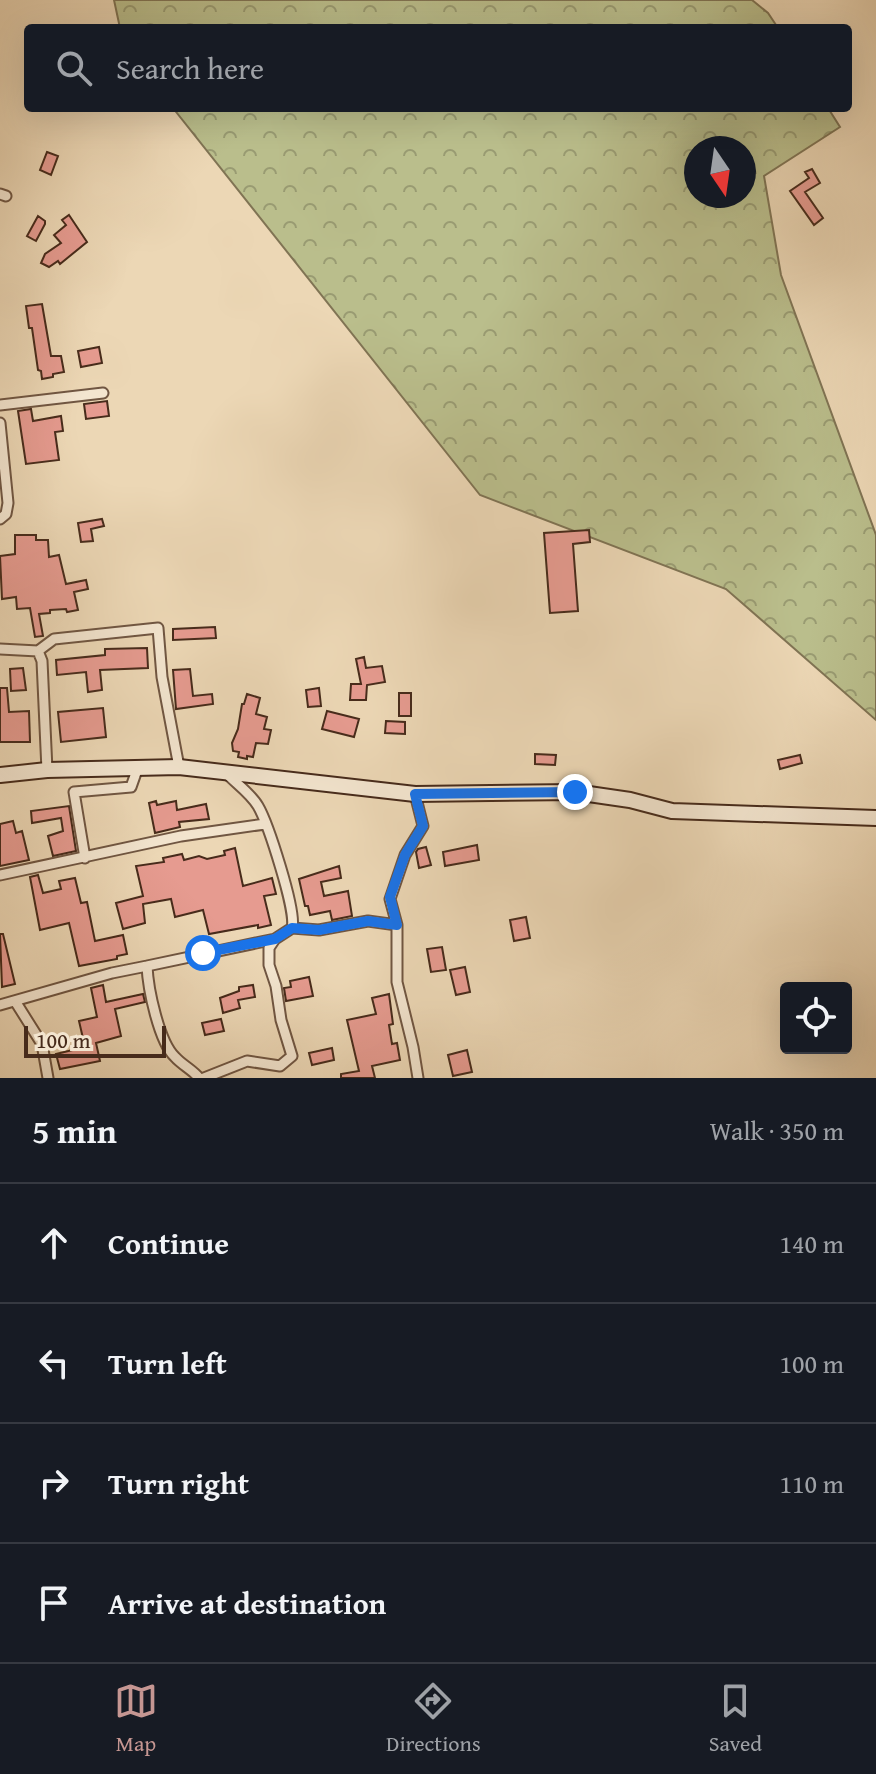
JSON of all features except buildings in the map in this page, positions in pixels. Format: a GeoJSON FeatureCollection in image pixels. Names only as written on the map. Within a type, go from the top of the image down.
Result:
{"type":"FeatureCollection","features":[{"type":"Feature","properties":{"kind":"main road"},"geometry":{"type":"LineString","coordinates":[[0,775],[47,770],[179,767],[415,794],[575,792],[630,800],[672,811],[876,818]]}},
{"type":"Feature","properties":{"kind":"street"},"geometry":{"type":"LineString","coordinates":[[0,405],[103,393]]}},
{"type":"Feature","properties":{"kind":"street"},"geometry":{"type":"LineString","coordinates":[[0,423],[6,514],[0,519]]}},
{"type":"Feature","properties":{"kind":"street"},"geometry":{"type":"LineString","coordinates":[[0,649],[38,651],[54,639],[158,628],[162,677],[179,767]]}},
{"type":"Feature","properties":{"kind":"street"},"geometry":{"type":"LineString","coordinates":[[38,651],[43,672],[47,770]]}},
{"type":"Feature","properties":{"kind":"street"},"geometry":{"type":"LineString","coordinates":[[85,858],[74,792],[131,787],[137,770]]}},
{"type":"Feature","properties":{"kind":"street"},"geometry":{"type":"LineString","coordinates":[[225,771],[260,811],[290,903],[292,928]]}},
{"type":"Feature","properties":{"kind":"street"},"geometry":{"type":"LineString","coordinates":[[415,794],[423,826],[405,855],[390,897],[397,925],[397,982],[418,1078]]}},
{"type":"Feature","properties":{"kind":"street"},"geometry":{"type":"LineString","coordinates":[[252,825],[260,811]]}},
{"type":"Feature","properties":{"kind":"street"},"geometry":{"type":"LineString","coordinates":[[0,875],[181,836],[265,824]]}},
{"type":"Feature","properties":{"kind":"street"},"geometry":{"type":"LineString","coordinates":[[0,1005],[127,969],[275,939],[292,928],[319,930],[368,921],[397,925]]}},
{"type":"Feature","properties":{"kind":"street"},"geometry":{"type":"LineString","coordinates":[[147,966],[150,993],[168,1047],[173,1056],[201,1078],[247,1061],[280,1066],[292,1058],[269,965],[269,948],[275,939]]}},
{"type":"Feature","properties":{"kind":"street"},"geometry":{"type":"LineString","coordinates":[[15,1001],[42,1044],[48,1078]]}},
{"type":"Feature","properties":{"kind":"green space"},"geometry":{"type":"Polygon","coordinates":[[[114,0],[752,0],[768,13],[775,24],[119,24],[114,0]]]}},
{"type":"Feature","properties":{"kind":"green space"},"geometry":{"type":"Polygon","coordinates":[[[176,112],[831,112],[840,127],[764,176],[781,275],[876,535],[876,720],[726,589],[480,495],[176,112]]]}},
{"type":"Feature","properties":{"kind":"route"},"geometry":{"type":"LineString","coordinates":[[203,953],[275,939],[292,928],[319,930],[368,921],[397,925],[390,897],[405,855],[423,826],[415,794],[575,792]]}}]}
